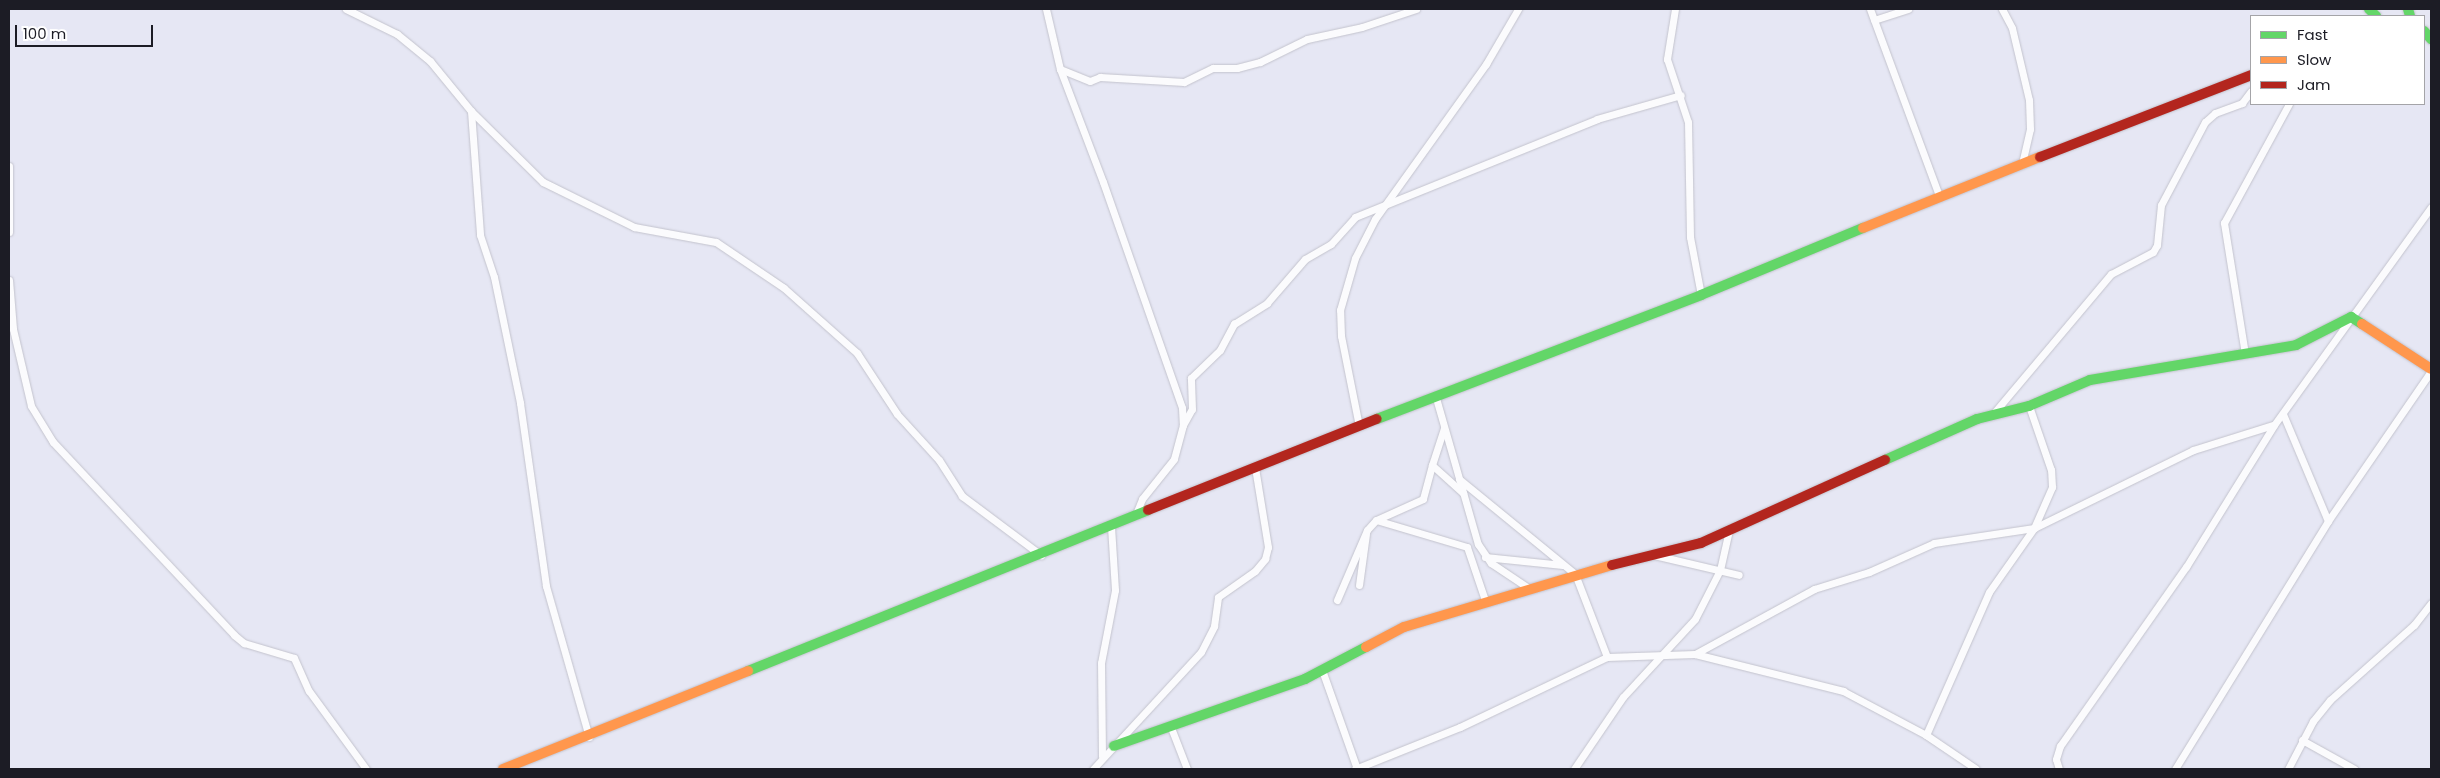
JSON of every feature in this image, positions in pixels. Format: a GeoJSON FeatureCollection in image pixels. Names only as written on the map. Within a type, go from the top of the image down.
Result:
{"type":"FeatureCollection","features":[{"type":"Feature","properties":{"kind":"main road"},"geometry":{"type":"LineString","coordinates":[[504,769],[589,737],[1359,426],[1701,295],[1939,196],[2250,74]]}},
{"type":"Feature","properties":{"kind":"main road"},"geometry":{"type":"LineString","coordinates":[[1114,746],[1170,725],[1273,691],[1322,670],[1394,630],[1575,574],[1701,543],[1993,415],[2029,406],[2090,380],[2301,343],[2351,318],[2431,370]]}},
{"type":"Feature","properties":{"kind":"street"},"geometry":{"type":"LineString","coordinates":[[346,9],[397,34],[430,61],[471,111],[532,173],[556,189],[634,227],[716,242],[784,288],[857,352],[897,414],[939,460],[962,496],[1041,554]]}},
{"type":"Feature","properties":{"kind":"street"},"geometry":{"type":"LineString","coordinates":[[1046,9],[1060,69],[1172,373],[1183,424]]}},
{"type":"Feature","properties":{"kind":"street"},"geometry":{"type":"LineString","coordinates":[[1060,69],[1090,81],[1100,77],[1184,82],[1213,68],[1237,68],[1260,62],[1307,38],[1362,27],[1416,9]]}},
{"type":"Feature","properties":{"kind":"street"},"geometry":{"type":"LineString","coordinates":[[1359,426],[1344,363],[1340,310],[1355,258],[1382,208],[1486,64],[1518,9]]}},
{"type":"Feature","properties":{"kind":"street"},"geometry":{"type":"LineString","coordinates":[[1675,9],[1667,59],[1670,76],[1681,95],[1688,122],[1690,237],[1701,295]]}},
{"type":"Feature","properties":{"kind":"street"},"geometry":{"type":"LineString","coordinates":[[1870,9],[1939,196]]}},
{"type":"Feature","properties":{"kind":"street"},"geometry":{"type":"LineString","coordinates":[[1874,20],[1908,9]]}},
{"type":"Feature","properties":{"kind":"street"},"geometry":{"type":"LineString","coordinates":[[2002,9],[2012,28],[2029,100],[2030,129],[2022,165]]}},
{"type":"Feature","properties":{"kind":"street"},"geometry":{"type":"LineString","coordinates":[[1993,415],[2111,274],[2153,252],[2157,245],[2161,204],[2204,122],[2215,113],[2242,103],[2250,92]]}},
{"type":"Feature","properties":{"kind":"street"},"geometry":{"type":"LineString","coordinates":[[1135,516],[1142,499],[1174,459],[1183,424],[1192,409],[1191,378],[1220,350],[1234,324],[1268,303],[1305,259],[1330,244],[1354,216],[1382,208],[1407,194],[1598,119],[1681,95]]}},
{"type":"Feature","properties":{"kind":"street"},"geometry":{"type":"LineString","coordinates":[[2246,354],[2224,223],[2288,105]]}},
{"type":"Feature","properties":{"kind":"street"},"geometry":{"type":"LineString","coordinates":[[471,111],[480,235],[494,277],[520,403],[546,586],[589,737]]}},
{"type":"Feature","properties":{"kind":"street"},"geometry":{"type":"LineString","coordinates":[[9,166],[9,232]]}},
{"type":"Feature","properties":{"kind":"street"},"geometry":{"type":"LineString","coordinates":[[2059,769],[2056,759],[2060,746],[2186,567],[2274,425],[2431,207]]}},
{"type":"Feature","properties":{"kind":"street"},"geometry":{"type":"LineString","coordinates":[[9,280],[13,329],[31,406],[53,442],[234,635],[244,643],[294,658],[309,691],[366,769]]}},
{"type":"Feature","properties":{"kind":"street"},"geometry":{"type":"LineString","coordinates":[[2174,769],[2328,520],[2431,370]]}},
{"type":"Feature","properties":{"kind":"street"},"geometry":{"type":"LineString","coordinates":[[1436,398],[1463,493],[1485,556],[1530,589]]}},
{"type":"Feature","properties":{"kind":"street"},"geometry":{"type":"LineString","coordinates":[[1926,735],[1989,592],[2034,528],[2052,487],[2051,470],[2029,406]]}},
{"type":"Feature","properties":{"kind":"street"},"geometry":{"type":"LineString","coordinates":[[2282,414],[2328,520]]}},
{"type":"Feature","properties":{"kind":"street"},"geometry":{"type":"LineString","coordinates":[[1695,654],[1814,589],[1869,572],[1927,546],[2034,528],[2192,450],[2274,425]]}},
{"type":"Feature","properties":{"kind":"street"},"geometry":{"type":"LineString","coordinates":[[1338,600],[1366,532],[1376,520],[1423,499],[1444,428]]}},
{"type":"Feature","properties":{"kind":"street"},"geometry":{"type":"LineString","coordinates":[[1432,465],[1463,493]]}},
{"type":"Feature","properties":{"kind":"street"},"geometry":{"type":"LineString","coordinates":[[1093,769],[1102,756],[1114,746],[1208,642],[1218,596],[1256,571],[1264,559],[1268,548],[1255,468]]}},
{"type":"Feature","properties":{"kind":"street"},"geometry":{"type":"LineString","coordinates":[[1459,479],[1575,574],[1607,657]]}},
{"type":"Feature","properties":{"kind":"street"},"geometry":{"type":"LineString","coordinates":[[1376,520],[1467,547],[1486,603]]}},
{"type":"Feature","properties":{"kind":"street"},"geometry":{"type":"LineString","coordinates":[[1102,756],[1102,663],[1115,590],[1111,527]]}},
{"type":"Feature","properties":{"kind":"street"},"geometry":{"type":"LineString","coordinates":[[1574,769],[1623,698],[1659,656],[1695,619],[1718,573],[1729,530]]}},
{"type":"Feature","properties":{"kind":"street"},"geometry":{"type":"LineString","coordinates":[[1359,585],[1366,532]]}},
{"type":"Feature","properties":{"kind":"street"},"geometry":{"type":"LineString","coordinates":[[1654,555],[1718,573],[1739,575]]}},
{"type":"Feature","properties":{"kind":"street"},"geometry":{"type":"LineString","coordinates":[[1485,556],[1563,565]]}},
{"type":"Feature","properties":{"kind":"street"},"geometry":{"type":"LineString","coordinates":[[2288,769],[2302,740],[2330,700],[2414,625],[2431,603]]}},
{"type":"Feature","properties":{"kind":"street"},"geometry":{"type":"LineString","coordinates":[[1365,768],[1460,727],[1607,657],[1695,654],[1843,691],[1926,735],[1976,769]]}},
{"type":"Feature","properties":{"kind":"street"},"geometry":{"type":"LineString","coordinates":[[1322,670],[1356,769],[1373,769]]}},
{"type":"Feature","properties":{"kind":"street"},"geometry":{"type":"LineString","coordinates":[[1170,725],[1187,769]]}},
{"type":"Feature","properties":{"kind":"street"},"geometry":{"type":"LineString","coordinates":[[2302,740],[2354,769]]}},
{"type":"Feature","properties":{"kind":"traffic: fast"},"geometry":{"type":"LineString","coordinates":[[2369,9],[2375,15]]}},
{"type":"Feature","properties":{"kind":"traffic: fast"},"geometry":{"type":"LineString","coordinates":[[2408,9],[2410,15]]}},
{"type":"Feature","properties":{"kind":"traffic: fast"},"geometry":{"type":"LineString","coordinates":[[2425,32],[2431,39]]}},
{"type":"Feature","properties":{"kind":"traffic: fast"},"geometry":{"type":"LineString","coordinates":[[1377,419],[1701,295],[1863,228]]}},
{"type":"Feature","properties":{"kind":"traffic: fast"},"geometry":{"type":"LineString","coordinates":[[1885,460],[1977,419],[2029,406],[2090,380],[2296,345],[2351,317],[2362,324]]}},
{"type":"Feature","properties":{"kind":"traffic: fast"},"geometry":{"type":"LineString","coordinates":[[748,671],[1148,510]]}},
{"type":"Feature","properties":{"kind":"traffic: fast"},"geometry":{"type":"LineString","coordinates":[[1114,746],[1305,679],[1366,647]]}},
{"type":"Feature","properties":{"kind":"traffic: slow"},"geometry":{"type":"LineString","coordinates":[[1863,228],[2040,157]]}},
{"type":"Feature","properties":{"kind":"traffic: slow"},"geometry":{"type":"LineString","coordinates":[[2362,324],[2431,369]]}},
{"type":"Feature","properties":{"kind":"traffic: slow"},"geometry":{"type":"LineString","coordinates":[[1366,647],[1404,627],[1612,565]]}},
{"type":"Feature","properties":{"kind":"traffic: slow"},"geometry":{"type":"LineString","coordinates":[[503,769],[748,671]]}},
{"type":"Feature","properties":{"kind":"traffic: jam"},"geometry":{"type":"LineString","coordinates":[[2040,157],[2250,75]]}},
{"type":"Feature","properties":{"kind":"traffic: jam"},"geometry":{"type":"LineString","coordinates":[[1148,510],[1377,419]]}},
{"type":"Feature","properties":{"kind":"traffic: jam"},"geometry":{"type":"LineString","coordinates":[[1612,565],[1701,543],[1885,460]]}}]}
